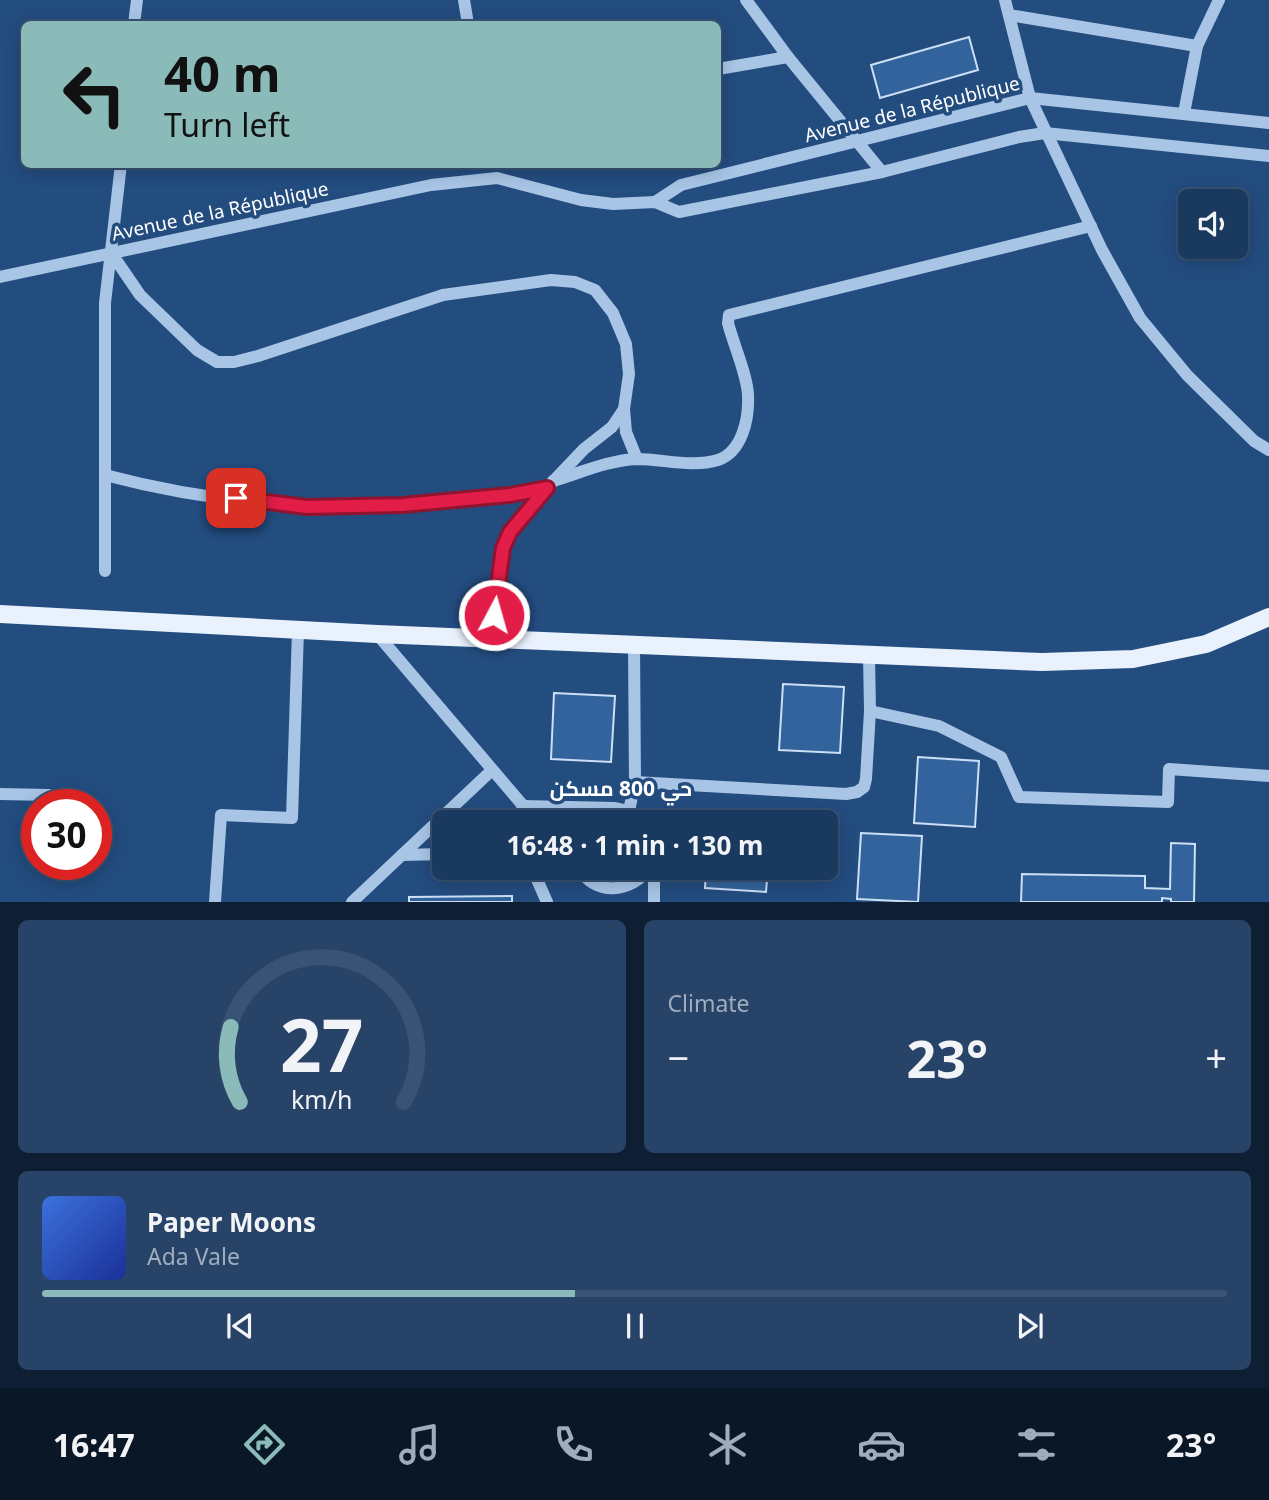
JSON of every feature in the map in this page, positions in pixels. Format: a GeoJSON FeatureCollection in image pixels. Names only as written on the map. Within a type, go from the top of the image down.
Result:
{"type":"FeatureCollection","features":[{"type":"Feature","properties":{"kind":"main road"},"geometry":{"type":"LineString","coordinates":[[0,614],[377,634],[1042,662],[1133,659],[1206,643],[1269,617]]}},
{"type":"Feature","properties":{"kind":"street"},"geometry":{"type":"LineString","coordinates":[[135,21],[137,0]]}},
{"type":"Feature","properties":{"kind":"street"},"geometry":{"type":"LineString","coordinates":[[464,0],[468,21]]}},
{"type":"Feature","properties":{"kind":"street"},"geometry":{"type":"LineString","coordinates":[[746,0],[788,57],[882,172]]}},
{"type":"Feature","properties":{"kind":"street"},"geometry":{"type":"LineString","coordinates":[[1005,0],[1030,98],[1091,226],[1140,318],[1187,375],[1254,441],[1269,450]]}},
{"type":"Feature","properties":{"kind":"street"},"geometry":{"type":"LineString","coordinates":[[1184,113],[1197,46],[1219,0]]}},
{"type":"Feature","properties":{"kind":"street"},"geometry":{"type":"LineString","coordinates":[[1009,15],[1197,46]]}},
{"type":"Feature","properties":{"kind":"street"},"geometry":{"type":"LineString","coordinates":[[721,68],[788,57]]}},
{"type":"Feature","properties":{"kind":"street","name":"Avenue de la République"},"geometry":{"type":"LineString","coordinates":[[655,202],[681,185],[1030,98],[1269,123]]}},
{"type":"Feature","properties":{"kind":"street","name":"Avenue de la République"},"geometry":{"type":"LineString","coordinates":[[0,277],[431,185],[497,178],[581,200],[613,204],[655,202],[679,212],[882,172],[1019,136],[1045,133],[1269,156]]}},
{"type":"Feature","properties":{"kind":"street"},"geometry":{"type":"LineString","coordinates":[[105,571],[105,303],[121,168]]}},
{"type":"Feature","properties":{"kind":"street"},"geometry":{"type":"LineString","coordinates":[[496,168],[497,178]]}},
{"type":"Feature","properties":{"kind":"street"},"geometry":{"type":"LineString","coordinates":[[105,475],[156,488],[307,507],[456,502],[510,495],[620,461],[637,459],[695,463],[718,459],[733,451],[740,440],[749,395],[728,323],[729,315],[1091,226]]}},
{"type":"Feature","properties":{"kind":"street"},"geometry":{"type":"LineString","coordinates":[[112,254],[140,295],[197,351],[217,362],[234,362],[258,356],[443,295],[551,280],[575,282],[595,290],[613,313],[626,344],[629,374],[624,409],[625,432],[637,459]]}},
{"type":"Feature","properties":{"kind":"street"},"geometry":{"type":"LineString","coordinates":[[491,639],[503,548],[510,532],[584,449],[612,427],[624,409]]}},
{"type":"Feature","properties":{"kind":"street"},"geometry":{"type":"LineString","coordinates":[[215,901],[220,815],[292,818],[299,630]]}},
{"type":"Feature","properties":{"kind":"street"},"geometry":{"type":"LineString","coordinates":[[377,634],[526,810]]}},
{"type":"Feature","properties":{"kind":"street"},"geometry":{"type":"LineString","coordinates":[[629,810],[635,782],[634,645]]}},
{"type":"Feature","properties":{"kind":"street"},"geometry":{"type":"LineString","coordinates":[[635,782],[846,794],[857,792],[864,788],[866,779],[870,711],[869,655]]}},
{"type":"Feature","properties":{"kind":"street"},"geometry":{"type":"LineString","coordinates":[[870,711],[939,726],[1001,757],[1019,797],[1168,802],[1169,769],[1269,776]]}},
{"type":"Feature","properties":{"kind":"street"},"geometry":{"type":"LineString","coordinates":[[352,901],[491,771]]}},
{"type":"Feature","properties":{"kind":"street"},"geometry":{"type":"LineString","coordinates":[[0,794],[21,794]]}},
{"type":"Feature","properties":{"kind":"street"},"geometry":{"type":"LineString","coordinates":[[522,806],[624,810]]}},
{"type":"Feature","properties":{"kind":"street"},"geometry":{"type":"LineString","coordinates":[[601,810],[615,808]]}},
{"type":"Feature","properties":{"kind":"street"},"geometry":{"type":"LineString","coordinates":[[402,855],[432,855]]}},
{"type":"Feature","properties":{"kind":"street"},"geometry":{"type":"LineString","coordinates":[[537,880],[547,901]]}},
{"type":"Feature","properties":{"kind":"street"},"geometry":{"type":"LineString","coordinates":[[589,880],[608,901]]}},
{"type":"Feature","properties":{"kind":"street"},"geometry":{"type":"LineString","coordinates":[[590,880],[594,884],[615,890],[629,887],[641,880]]}},
{"type":"Feature","properties":{"kind":"street"},"geometry":{"type":"LineString","coordinates":[[653,880],[654,901]]}},
{"type":"Feature","properties":{"kind":"building"},"geometry":{"type":"Polygon","coordinates":[[[969,37],[978,70],[880,98],[871,65],[969,37]]]}},
{"type":"Feature","properties":{"kind":"building"},"geometry":{"type":"Polygon","coordinates":[[[783,684],[844,687],[840,753],[779,750],[783,684]]]}},
{"type":"Feature","properties":{"kind":"building"},"geometry":{"type":"Polygon","coordinates":[[[554,693],[615,696],[611,762],[551,759],[554,693]]]}},
{"type":"Feature","properties":{"kind":"building"},"geometry":{"type":"Polygon","coordinates":[[[918,757],[979,761],[975,827],[914,823],[918,757]]]}},
{"type":"Feature","properties":{"kind":"building"},"geometry":{"type":"Polygon","coordinates":[[[861,833],[922,836],[918,902],[857,899],[861,833]]]}},
{"type":"Feature","properties":{"kind":"building"},"geometry":{"type":"Polygon","coordinates":[[[1171,843],[1195,844],[1194,902],[1171,902],[1171,899],[1162,898],[1162,902],[1021,902],[1022,874],[1145,876],[1145,888],[1170,889],[1171,843]]]}},
{"type":"Feature","properties":{"kind":"building"},"geometry":{"type":"Polygon","coordinates":[[[705,880],[767,880],[766,892],[705,888],[705,880]]]}},
{"type":"Feature","properties":{"kind":"building"},"geometry":{"type":"Polygon","coordinates":[[[512,896],[512,902],[409,902],[409,897],[512,896]]]}},
{"type":"Feature","properties":{"kind":"district","name":"حي 800 مسكن"},"geometry":{"type":"Point","coordinates":[621,789]}},
{"type":"Feature","properties":{"kind":"route"},"geometry":{"type":"LineString","coordinates":[[236,498],[307,507],[402,505],[456,502],[547,488],[526,510],[510,532],[503,548],[494,615]]}}]}
